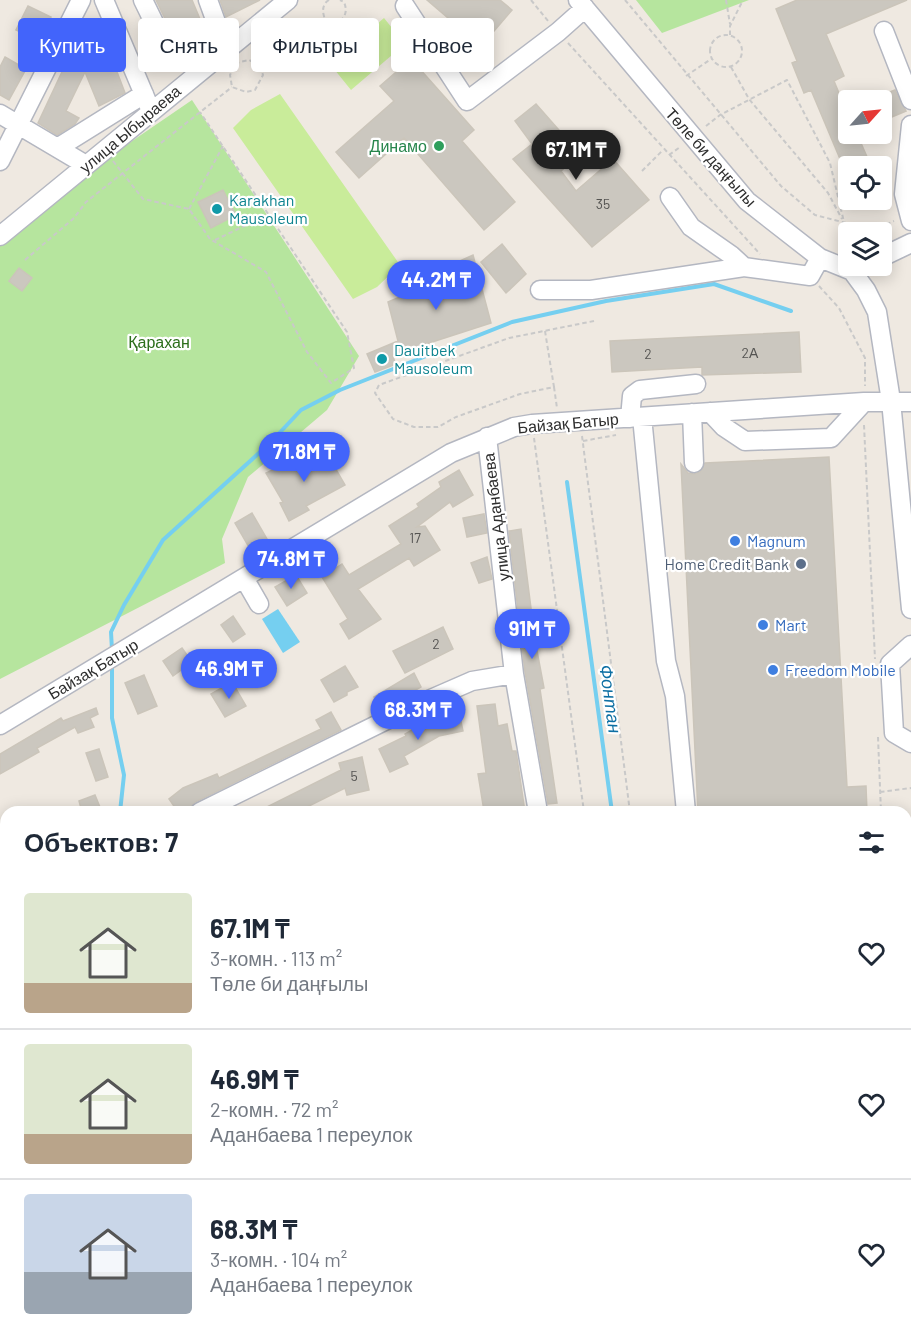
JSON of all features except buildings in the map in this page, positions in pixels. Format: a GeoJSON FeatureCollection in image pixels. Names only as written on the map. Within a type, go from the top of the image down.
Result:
{"type":"FeatureCollection","features":[{"type":"Feature","properties":{"kind":"street"},"geometry":{"type":"LineString","coordinates":[[0,161],[81,0]]}},
{"type":"Feature","properties":{"kind":"street"},"geometry":{"type":"LineString","coordinates":[[59,147],[148,103],[104,0]]}},
{"type":"Feature","properties":{"kind":"street"},"geometry":{"type":"LineString","coordinates":[[143,0],[160,38],[165,45],[170,46],[213,27],[216,22],[208,0]]}},
{"type":"Feature","properties":{"kind":"street","name":"улица Ыбыраева"},"geometry":{"type":"LineString","coordinates":[[0,236],[87,165],[148,103],[278,3]]}},
{"type":"Feature","properties":{"kind":"street"},"geometry":{"type":"LineString","coordinates":[[405,6],[467,100],[558,32],[581,4]]}},
{"type":"Feature","properties":{"kind":"street","name":"Төле би даңғылы"},"geometry":{"type":"LineString","coordinates":[[581,4],[747,201],[820,258],[838,263]]}},
{"type":"Feature","properties":{"kind":"street"},"geometry":{"type":"LineString","coordinates":[[884,31],[911,100]]}},
{"type":"Feature","properties":{"kind":"street"},"geometry":{"type":"LineString","coordinates":[[0,114],[87,165]]}},
{"type":"Feature","properties":{"kind":"street"},"geometry":{"type":"LineString","coordinates":[[910,218],[904,194],[911,125]]}},
{"type":"Feature","properties":{"kind":"street"},"geometry":{"type":"LineString","coordinates":[[670,197],[691,227],[744,267]]}},
{"type":"Feature","properties":{"kind":"street"},"geometry":{"type":"LineString","coordinates":[[892,252],[911,243]]}},
{"type":"Feature","properties":{"kind":"street"},"geometry":{"type":"LineString","coordinates":[[540,290],[591,290],[744,267],[810,276],[820,258]]}},
{"type":"Feature","properties":{"kind":"street","name":"Төле би даңғылы"},"geometry":{"type":"LineString","coordinates":[[861,276],[877,312],[905,481],[911,609]]}},
{"type":"Feature","properties":{"kind":"street"},"geometry":{"type":"LineString","coordinates":[[685,806],[675,696],[666,661],[632,396],[640,390],[696,384]]}},
{"type":"Feature","properties":{"kind":"street","name":"Байзақ Батыр"},"geometry":{"type":"LineString","coordinates":[[0,725],[451,453],[487,437],[532,424],[891,400],[911,402]]}},
{"type":"Feature","properties":{"kind":"street"},"geometry":{"type":"LineString","coordinates":[[710,412],[724,426],[745,441],[831,438],[864,402]]}},
{"type":"Feature","properties":{"kind":"street"},"geometry":{"type":"LineString","coordinates":[[692,414],[694,463]]}},
{"type":"Feature","properties":{"kind":"street","name":"улица Аданбаева"},"geometry":{"type":"LineString","coordinates":[[487,437],[514,674],[537,806]]}},
{"type":"Feature","properties":{"kind":"street"},"geometry":{"type":"LineString","coordinates":[[244,578],[259,604]]}},
{"type":"Feature","properties":{"kind":"street"},"geometry":{"type":"LineString","coordinates":[[911,645],[890,664],[894,733],[911,743]]}},
{"type":"Feature","properties":{"kind":"street"},"geometry":{"type":"LineString","coordinates":[[212,806],[314,754],[472,681],[514,674]]}},
{"type":"Feature","properties":{"kind":"path"},"geometry":{"type":"LineString","coordinates":[[325,18],[323,6],[330,0]]}},
{"type":"Feature","properties":{"kind":"path"},"geometry":{"type":"LineString","coordinates":[[340,0],[346,1],[343,18]]}},
{"type":"Feature","properties":{"kind":"path"},"geometry":{"type":"LineString","coordinates":[[531,0],[663,150],[753,248],[768,259]]}},
{"type":"Feature","properties":{"kind":"path"},"geometry":{"type":"LineString","coordinates":[[625,0],[686,76],[781,186],[815,215],[844,222]]}},
{"type":"Feature","properties":{"kind":"path"},"geometry":{"type":"LineString","coordinates":[[726,0],[730,35]]}},
{"type":"Feature","properties":{"kind":"path"},"geometry":{"type":"LineString","coordinates":[[730,26],[743,0]]}},
{"type":"Feature","properties":{"kind":"path"},"geometry":{"type":"LineString","coordinates":[[730,35],[738,41],[742,51],[740,60],[731,67],[720,67],[711,59],[710,49],[714,39],[730,35]]}},
{"type":"Feature","properties":{"kind":"path"},"geometry":{"type":"LineString","coordinates":[[686,76],[711,59]]}},
{"type":"Feature","properties":{"kind":"path"},"geometry":{"type":"LineString","coordinates":[[232,87],[230,75],[236,63],[251,61]]}},
{"type":"Feature","properties":{"kind":"path"},"geometry":{"type":"LineString","coordinates":[[731,67],[749,99],[828,193],[844,222]]}},
{"type":"Feature","properties":{"kind":"path"},"geometry":{"type":"LineString","coordinates":[[232,87],[246,92],[255,90],[263,75],[262,72]]}},
{"type":"Feature","properties":{"kind":"path"},"geometry":{"type":"LineString","coordinates":[[669,156],[720,115],[787,80],[830,163],[844,222]]}},
{"type":"Feature","properties":{"kind":"path"},"geometry":{"type":"LineString","coordinates":[[25,260],[74,218],[86,202],[123,171],[232,87]]}},
{"type":"Feature","properties":{"kind":"path"},"geometry":{"type":"LineString","coordinates":[[108,156],[123,171],[143,199],[189,209],[210,239],[266,272],[307,352],[331,382],[354,368],[347,332],[200,112]]}},
{"type":"Feature","properties":{"kind":"path"},"geometry":{"type":"LineString","coordinates":[[189,209],[223,146]]}},
{"type":"Feature","properties":{"kind":"path"},"geometry":{"type":"LineString","coordinates":[[642,171],[663,150]]}},
{"type":"Feature","properties":{"kind":"path"},"geometry":{"type":"LineString","coordinates":[[214,240],[269,214]]}},
{"type":"Feature","properties":{"kind":"path"},"geometry":{"type":"LineString","coordinates":[[892,223],[910,218]]}},
{"type":"Feature","properties":{"kind":"path"},"geometry":{"type":"LineString","coordinates":[[810,276],[839,308],[865,358],[864,402],[875,663]]}},
{"type":"Feature","properties":{"kind":"path"},"geometry":{"type":"LineString","coordinates":[[554,387],[520,394],[456,417],[438,427],[414,426],[393,419],[375,393],[379,385],[509,338],[594,321]]}},
{"type":"Feature","properties":{"kind":"path"},"geometry":{"type":"LineString","coordinates":[[545,331],[559,422]]}},
{"type":"Feature","properties":{"kind":"path"},"geometry":{"type":"LineString","coordinates":[[580,421],[629,806]]}},
{"type":"Feature","properties":{"kind":"path"},"geometry":{"type":"LineString","coordinates":[[532,424],[583,806]]}},
{"type":"Feature","properties":{"kind":"path"},"geometry":{"type":"LineString","coordinates":[[878,733],[881,806]]}},
{"type":"Feature","properties":{"kind":"path"},"geometry":{"type":"LineString","coordinates":[[880,792],[911,788]]}},
{"type":"Feature","properties":{"kind":"green space"},"geometry":{"type":"Polygon","coordinates":[[[636,0],[749,0],[662,33],[636,0]]]}},
{"type":"Feature","properties":{"kind":"green space"},"geometry":{"type":"Polygon","coordinates":[[[384,18],[391,27],[391,56],[379,66],[379,22],[384,18]]]}},
{"type":"Feature","properties":{"kind":"green space"},"geometry":{"type":"Polygon","coordinates":[[[336,72],[372,72],[351,90],[336,72]]]}},
{"type":"Feature","properties":{"kind":"green space"},"geometry":{"type":"Polygon","coordinates":[[[280,94],[400,265],[377,287],[353,299],[233,128],[251,110],[280,94]]]}},
{"type":"Feature","properties":{"kind":"green space","name":"Қарахан"},"geometry":{"type":"Polygon","coordinates":[[[192,100],[359,356],[327,410],[248,477],[222,539],[225,563],[0,679],[0,243],[100,163],[192,100]]]}},
{"type":"Feature","properties":{"kind":"water"},"geometry":{"type":"Polygon","coordinates":[[[278,609],[300,642],[283,653],[262,619],[278,609]]]}},
{"type":"Feature","properties":{"kind":"waterway"},"geometry":{"type":"LineString","coordinates":[[112,650],[111,632],[124,605],[163,540],[270,443],[301,410],[340,390],[512,322],[606,301],[714,284],[791,311]]}},
{"type":"Feature","properties":{"kind":"waterway","name":"Фонтан"},"geometry":{"type":"LineString","coordinates":[[567,482],[611,806]]}},
{"type":"Feature","properties":{"kind":"waterway"},"geometry":{"type":"LineString","coordinates":[[112,664],[112,718],[124,775],[121,806]]}},
{"type":"Feature","properties":{"kind":"place","name":"Динамо"},"geometry":{"type":"Point","coordinates":[439,146]}},
{"type":"Feature","properties":{"kind":"place","name":"Karakhan Mausoleum"},"geometry":{"type":"Point","coordinates":[217,209]}},
{"type":"Feature","properties":{"kind":"place","name":"Dauitbek Mausoleum"},"geometry":{"type":"Point","coordinates":[382,359]}},
{"type":"Feature","properties":{"kind":"place","name":"Magnum"},"geometry":{"type":"Point","coordinates":[735,541]}},
{"type":"Feature","properties":{"kind":"place","name":"Home Credit Bank"},"geometry":{"type":"Point","coordinates":[801,564]}},
{"type":"Feature","properties":{"kind":"place","name":"Mart"},"geometry":{"type":"Point","coordinates":[763,625]}},
{"type":"Feature","properties":{"kind":"place","name":"Freedom Mobile"},"geometry":{"type":"Point","coordinates":[773,670]}}]}
